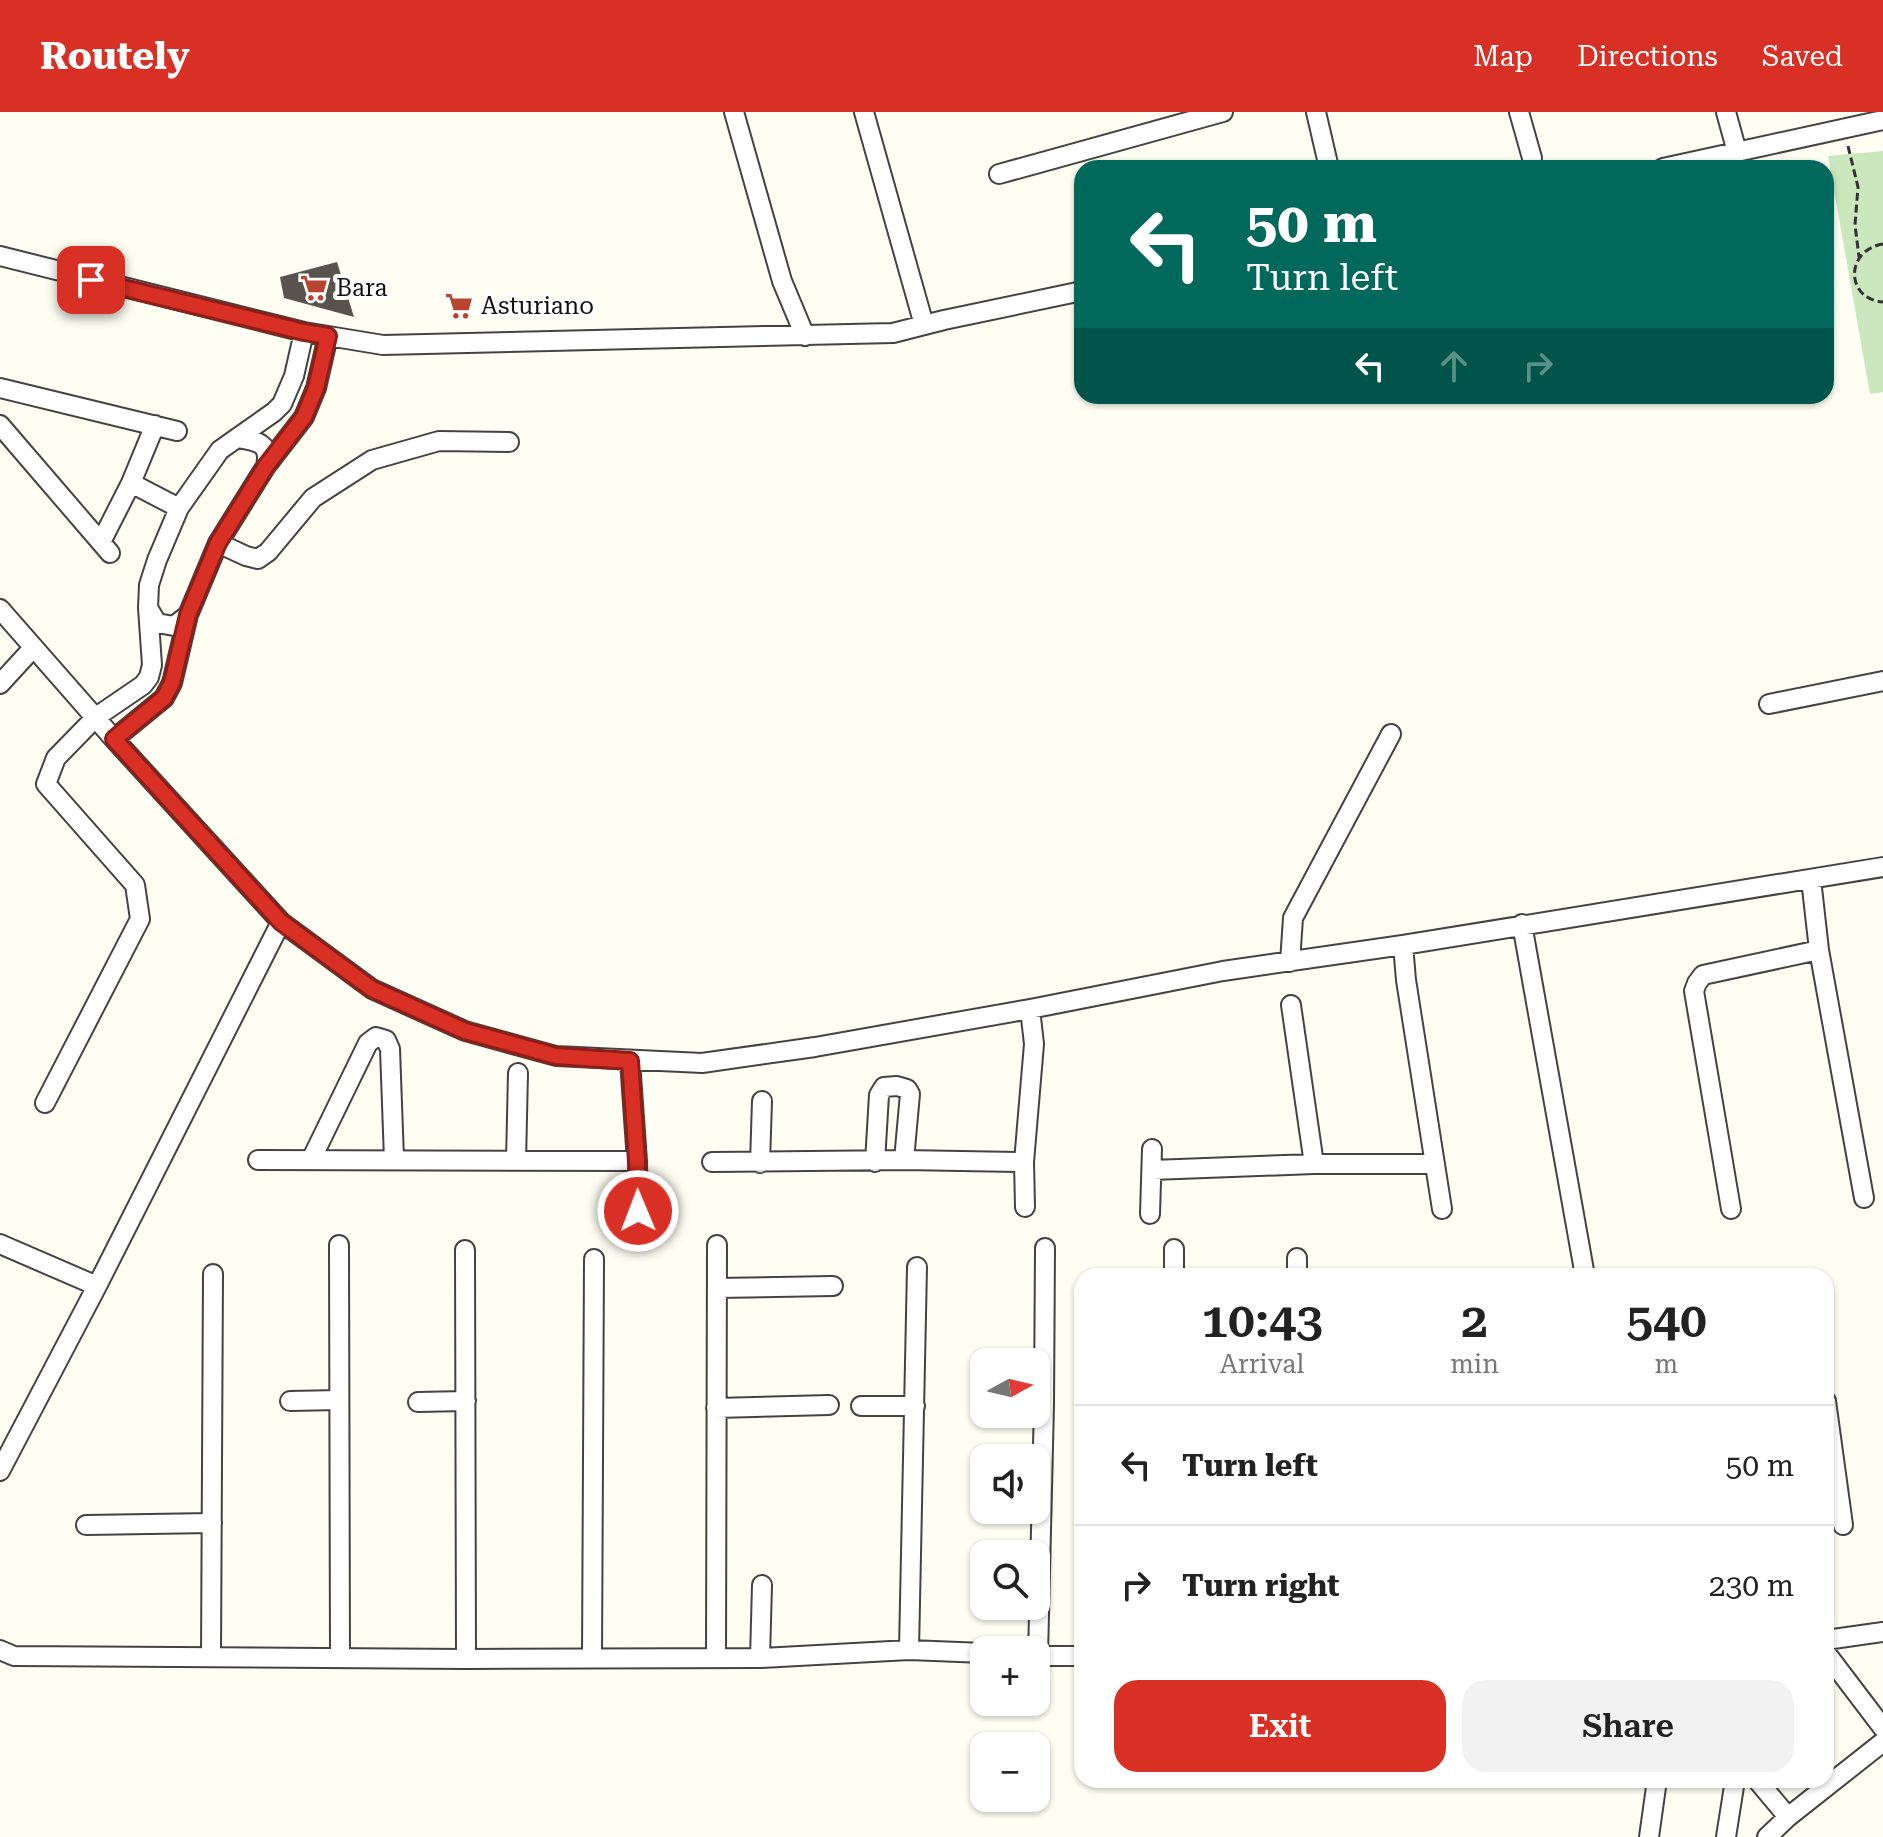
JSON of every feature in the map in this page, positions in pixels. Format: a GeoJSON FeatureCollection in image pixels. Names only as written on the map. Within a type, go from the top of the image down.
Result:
{"type":"FeatureCollection","features":[{"type":"Feature","properties":{"kind":"street"},"geometry":{"type":"LineString","coordinates":[[734,112],[778,268],[805,336]]}},
{"type":"Feature","properties":{"kind":"street"},"geometry":{"type":"LineString","coordinates":[[864,112],[924,325]]}},
{"type":"Feature","properties":{"kind":"street"},"geometry":{"type":"LineString","coordinates":[[999,174],[1223,112]]}},
{"type":"Feature","properties":{"kind":"street"},"geometry":{"type":"LineString","coordinates":[[1316,112],[1327,160]]}},
{"type":"Feature","properties":{"kind":"street"},"geometry":{"type":"LineString","coordinates":[[1519,112],[1532,158]]}},
{"type":"Feature","properties":{"kind":"street"},"geometry":{"type":"LineString","coordinates":[[1726,112],[1737,152]]}},
{"type":"Feature","properties":{"kind":"street"},"geometry":{"type":"LineString","coordinates":[[1700,160],[1883,120]]}},
{"type":"Feature","properties":{"kind":"street"},"geometry":{"type":"LineString","coordinates":[[0,256],[304,332],[383,345],[893,333],[1074,293]]}},
{"type":"Feature","properties":{"kind":"street"},"geometry":{"type":"LineString","coordinates":[[45,1103],[140,919],[135,885],[46,784],[56,758],[96,717],[143,685],[149,677],[152,665],[149,585],[179,508],[220,450],[282,404],[294,376],[304,332]]}},
{"type":"Feature","properties":{"kind":"street"},"geometry":{"type":"LineString","coordinates":[[114,739],[164,698],[172,683],[188,615],[218,543],[266,466],[304,417],[316,388],[328,336]]}},
{"type":"Feature","properties":{"kind":"street"},"geometry":{"type":"LineString","coordinates":[[0,388],[177,431]]}},
{"type":"Feature","properties":{"kind":"street"},"geometry":{"type":"LineString","coordinates":[[0,425],[106,547],[155,425]]}},
{"type":"Feature","properties":{"kind":"street"},"geometry":{"type":"LineString","coordinates":[[238,438],[259,442],[268,457],[266,466]]}},
{"type":"Feature","properties":{"kind":"street"},"geometry":{"type":"LineString","coordinates":[[218,543],[258,559],[268,552],[313,498],[372,460],[439,441],[509,442]]}},
{"type":"Feature","properties":{"kind":"street"},"geometry":{"type":"LineString","coordinates":[[131,483],[179,508]]}},
{"type":"Feature","properties":{"kind":"street"},"geometry":{"type":"LineString","coordinates":[[148,608],[157,623],[174,626],[188,615]]}},
{"type":"Feature","properties":{"kind":"street"},"geometry":{"type":"LineString","coordinates":[[0,609],[281,922],[372,989],[465,1031],[556,1056],[702,1063],[815,1047],[1223,971],[1883,867]]}},
{"type":"Feature","properties":{"kind":"street"},"geometry":{"type":"LineString","coordinates":[[0,684],[33,648]]}},
{"type":"Feature","properties":{"kind":"street"},"geometry":{"type":"LineString","coordinates":[[1769,704],[1883,681]]}},
{"type":"Feature","properties":{"kind":"street"},"geometry":{"type":"LineString","coordinates":[[1290,962],[1293,918],[1391,734]]}},
{"type":"Feature","properties":{"kind":"street"},"geometry":{"type":"LineString","coordinates":[[1811,879],[1819,950],[1864,1198]]}},
{"type":"Feature","properties":{"kind":"street"},"geometry":{"type":"LineString","coordinates":[[0,1471],[281,922]]}},
{"type":"Feature","properties":{"kind":"street"},"geometry":{"type":"LineString","coordinates":[[1522,924],[1584,1268]]}},
{"type":"Feature","properties":{"kind":"street"},"geometry":{"type":"LineString","coordinates":[[1403,945],[1442,1209]]}},
{"type":"Feature","properties":{"kind":"street"},"geometry":{"type":"LineString","coordinates":[[1731,1209],[1694,991],[1703,975],[1819,950]]}},
{"type":"Feature","properties":{"kind":"street"},"geometry":{"type":"LineString","coordinates":[[1291,1005],[1314,1164]]}},
{"type":"Feature","properties":{"kind":"street"},"geometry":{"type":"LineString","coordinates":[[1025,1207],[1024,1162],[1034,1044],[1030,1009]]}},
{"type":"Feature","properties":{"kind":"street"},"geometry":{"type":"LineString","coordinates":[[311,1160],[368,1043],[376,1037],[386,1040],[390,1049],[394,1159]]}},
{"type":"Feature","properties":{"kind":"street"},"geometry":{"type":"LineString","coordinates":[[630,1061],[638,1211]]}},
{"type":"Feature","properties":{"kind":"street"},"geometry":{"type":"LineString","coordinates":[[516,1161],[518,1073]]}},
{"type":"Feature","properties":{"kind":"street"},"geometry":{"type":"LineString","coordinates":[[875,1162],[879,1095],[884,1087],[897,1086],[907,1089],[910,1094],[904,1160]]}},
{"type":"Feature","properties":{"kind":"street"},"geometry":{"type":"LineString","coordinates":[[760,1163],[762,1101]]}},
{"type":"Feature","properties":{"kind":"street"},"geometry":{"type":"LineString","coordinates":[[1150,1214],[1152,1149]]}},
{"type":"Feature","properties":{"kind":"street"},"geometry":{"type":"LineString","coordinates":[[258,1160],[637,1161]]}},
{"type":"Feature","properties":{"kind":"street"},"geometry":{"type":"LineString","coordinates":[[712,1162],[1024,1162]]}},
{"type":"Feature","properties":{"kind":"street"},"geometry":{"type":"LineString","coordinates":[[1152,1170],[1314,1164],[1435,1164]]}},
{"type":"Feature","properties":{"kind":"street"},"geometry":{"type":"LineString","coordinates":[[0,1244],[97,1286]]}},
{"type":"Feature","properties":{"kind":"street"},"geometry":{"type":"LineString","coordinates":[[339,1245],[340,1658]]}},
{"type":"Feature","properties":{"kind":"street"},"geometry":{"type":"LineString","coordinates":[[716,1658],[717,1245]]}},
{"type":"Feature","properties":{"kind":"street"},"geometry":{"type":"LineString","coordinates":[[1042,1348],[1045,1248]]}},
{"type":"Feature","properties":{"kind":"street"},"geometry":{"type":"LineString","coordinates":[[1174,1249],[1174,1268]]}},
{"type":"Feature","properties":{"kind":"street"},"geometry":{"type":"LineString","coordinates":[[465,1250],[466,1659]]}},
{"type":"Feature","properties":{"kind":"street"},"geometry":{"type":"LineString","coordinates":[[592,1658],[594,1259]]}},
{"type":"Feature","properties":{"kind":"street"},"geometry":{"type":"LineString","coordinates":[[909,1650],[917,1267]]}},
{"type":"Feature","properties":{"kind":"street"},"geometry":{"type":"LineString","coordinates":[[211,1656],[213,1274]]}},
{"type":"Feature","properties":{"kind":"street"},"geometry":{"type":"LineString","coordinates":[[717,1288],[833,1286]]}},
{"type":"Feature","properties":{"kind":"street"},"geometry":{"type":"LineString","coordinates":[[290,1401],[339,1400]]}},
{"type":"Feature","properties":{"kind":"street"},"geometry":{"type":"LineString","coordinates":[[418,1402],[466,1401]]}},
{"type":"Feature","properties":{"kind":"street"},"geometry":{"type":"LineString","coordinates":[[716,1408],[829,1405]]}},
{"type":"Feature","properties":{"kind":"street"},"geometry":{"type":"LineString","coordinates":[[861,1406],[915,1406]]}},
{"type":"Feature","properties":{"kind":"street"},"geometry":{"type":"LineString","coordinates":[[1037,1636],[1040,1428]]}},
{"type":"Feature","properties":{"kind":"street"},"geometry":{"type":"LineString","coordinates":[[1834,1459],[1843,1525]]}},
{"type":"Feature","properties":{"kind":"street"},"geometry":{"type":"LineString","coordinates":[[86,1525],[212,1523]]}},
{"type":"Feature","properties":{"kind":"street"},"geometry":{"type":"LineString","coordinates":[[760,1658],[762,1585]]}},
{"type":"Feature","properties":{"kind":"street"},"geometry":{"type":"LineString","coordinates":[[1834,1639],[1883,1632]]}},
{"type":"Feature","properties":{"kind":"street"},"geometry":{"type":"LineString","coordinates":[[0,1650],[14,1656],[466,1659],[760,1658],[909,1650],[970,1652]]}},
{"type":"Feature","properties":{"kind":"street"},"geometry":{"type":"LineString","coordinates":[[1050,1656],[1074,1656]]}},
{"type":"Feature","properties":{"kind":"street"},"geometry":{"type":"LineString","coordinates":[[1834,1664],[1883,1728]]}},
{"type":"Feature","properties":{"kind":"street"},"geometry":{"type":"LineString","coordinates":[[1834,1781],[1883,1742]]}},
{"type":"Feature","properties":{"kind":"street"},"geometry":{"type":"LineString","coordinates":[[1649,1837],[1656,1788]]}},
{"type":"Feature","properties":{"kind":"street"},"geometry":{"type":"LineString","coordinates":[[1726,1837],[1734,1788]]}},
{"type":"Feature","properties":{"kind":"street"},"geometry":{"type":"LineString","coordinates":[[1764,1788],[1788,1817]]}},
{"type":"Feature","properties":{"kind":"street"},"geometry":{"type":"LineString","coordinates":[[1767,1837],[1825,1788]]}},
{"type":"Feature","properties":{"kind":"path"},"geometry":{"type":"LineString","coordinates":[[1843,129],[1858,187],[1855,225],[1859,257]]}},
{"type":"Feature","properties":{"kind":"path"},"geometry":{"type":"LineString","coordinates":[[1883,244],[1865,250],[1855,266],[1854,275],[1861,293],[1869,299],[1883,302]]}},
{"type":"Feature","properties":{"kind":"green space"},"geometry":{"type":"Polygon","coordinates":[[[1883,151],[1883,392],[1870,394],[1834,190],[1834,160],[1829,160],[1828,156],[1883,151]]]}},
{"type":"Feature","properties":{"kind":"building","name":"Bara"},"geometry":{"type":"Polygon","coordinates":[[[337,262],[354,317],[284,298],[280,277],[337,262]]]}},
{"type":"Feature","properties":{"kind":"place","name":"Bara"},"geometry":{"type":"Point","coordinates":[314,288]}},
{"type":"Feature","properties":{"kind":"place","name":"Asturiano"},"geometry":{"type":"Point","coordinates":[459,306]}},
{"type":"Feature","properties":{"kind":"route"},"geometry":{"type":"LineString","coordinates":[[91,280],[328,336],[316,388],[304,417],[266,466],[218,543],[188,615],[172,683],[164,698],[114,739],[281,922],[372,989],[465,1031],[556,1056],[630,1061],[638,1211]]}}]}
